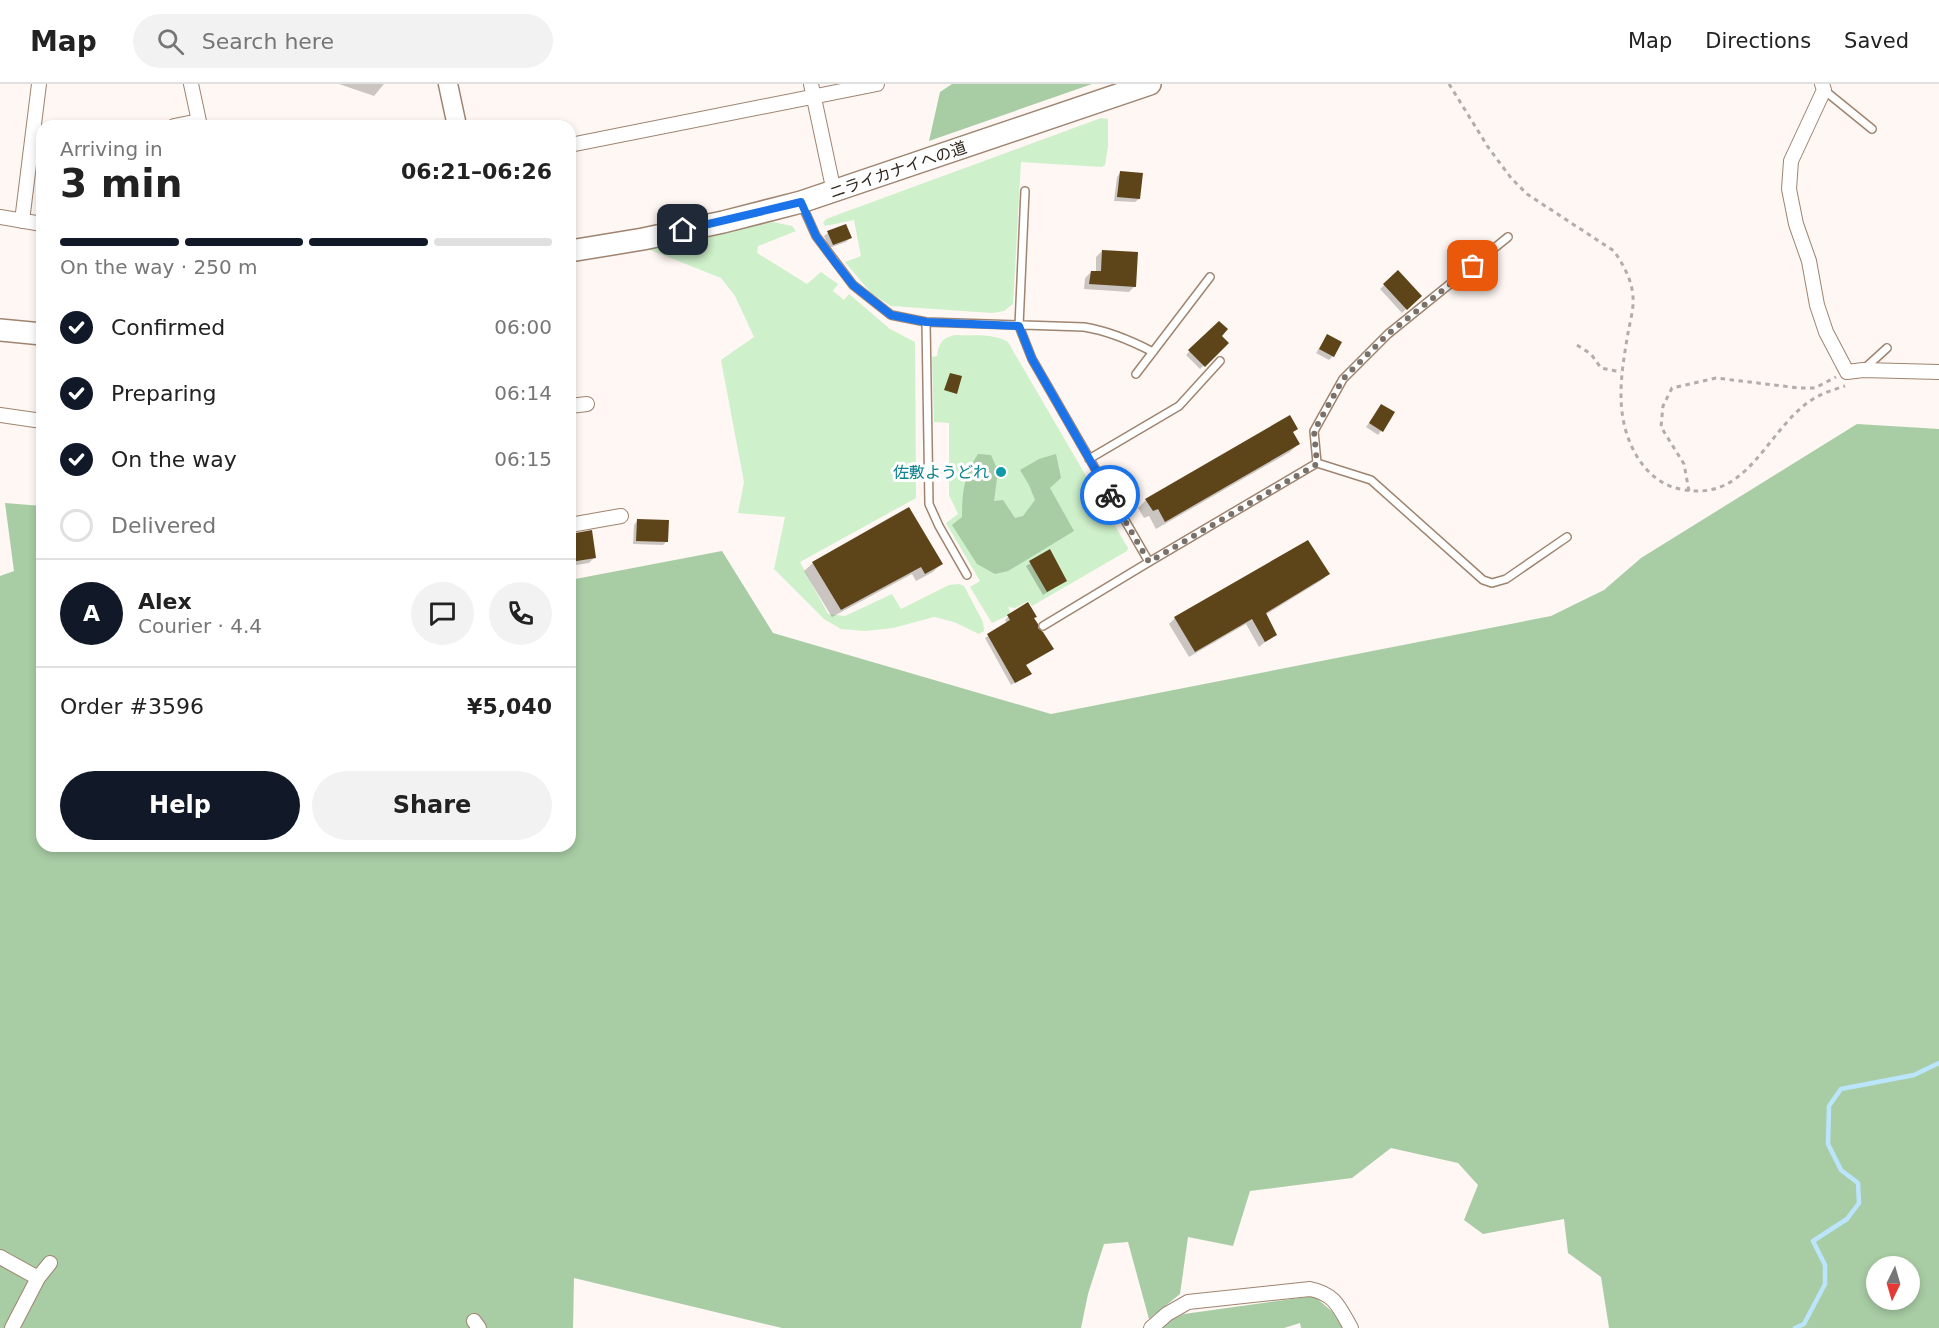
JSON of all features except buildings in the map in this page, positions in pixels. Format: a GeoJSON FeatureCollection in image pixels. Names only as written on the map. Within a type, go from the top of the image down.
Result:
{"type":"FeatureCollection","features":[{"type":"Feature","properties":{"kind":"main road","name":"ニライカナイへの道"},"geometry":{"type":"LineString","coordinates":[[576,250],[677,232],[801,202],[1150,84]]}},
{"type":"Feature","properties":{"kind":"main road"},"geometry":{"type":"LineString","coordinates":[[0,330],[36,333]]}},
{"type":"Feature","properties":{"kind":"street"},"geometry":{"type":"LineString","coordinates":[[38,120],[39,84]]}},
{"type":"Feature","properties":{"kind":"street"},"geometry":{"type":"LineString","coordinates":[[191,84],[198,120]]}},
{"type":"Feature","properties":{"kind":"street"},"geometry":{"type":"LineString","coordinates":[[448,84],[456,120]]}},
{"type":"Feature","properties":{"kind":"street"},"geometry":{"type":"LineString","coordinates":[[576,144],[812,90],[877,84]]}},
{"type":"Feature","properties":{"kind":"street"},"geometry":{"type":"LineString","coordinates":[[1823,87],[1791,161],[1789,189],[1796,224],[1809,261],[1817,305],[1826,332],[1848,378],[1863,370],[1939,372]]}},
{"type":"Feature","properties":{"kind":"street"},"geometry":{"type":"LineString","coordinates":[[812,90],[834,192]]}},
{"type":"Feature","properties":{"kind":"street"},"geometry":{"type":"LineString","coordinates":[[22,221],[36,143]]}},
{"type":"Feature","properties":{"kind":"street"},"geometry":{"type":"LineString","coordinates":[[0,218],[36,223]]}},
{"type":"Feature","properties":{"kind":"street"},"geometry":{"type":"LineString","coordinates":[[576,405],[587,404]]}},
{"type":"Feature","properties":{"kind":"street"},"geometry":{"type":"LineString","coordinates":[[0,415],[36,420]]}},
{"type":"Feature","properties":{"kind":"street"},"geometry":{"type":"LineString","coordinates":[[576,524],[621,516]]}},
{"type":"Feature","properties":{"kind":"street"},"geometry":{"type":"LineString","coordinates":[[0,1257],[38,1278]]}},
{"type":"Feature","properties":{"kind":"street"},"geometry":{"type":"LineString","coordinates":[[12,1328],[38,1278],[50,1263]]}},
{"type":"Feature","properties":{"kind":"street"},"geometry":{"type":"LineString","coordinates":[[1150,1328],[1167,1314],[1188,1302],[1310,1289],[1327,1294],[1334,1300],[1351,1328]]}},
{"type":"Feature","properties":{"kind":"lane"},"geometry":{"type":"LineString","coordinates":[[1823,87],[1872,129]]}},
{"type":"Feature","properties":{"kind":"lane"},"geometry":{"type":"LineString","coordinates":[[1025,191],[1019,326],[1032,359],[1149,562]]}},
{"type":"Feature","properties":{"kind":"lane"},"geometry":{"type":"LineString","coordinates":[[801,202],[816,236],[853,285],[891,315],[926,322],[1094,328],[1126,338],[1152,352]]}},
{"type":"Feature","properties":{"kind":"lane"},"geometry":{"type":"LineString","coordinates":[[1317,464],[1314,431],[1343,379],[1388,334],[1508,237]]}},
{"type":"Feature","properties":{"kind":"lane"},"geometry":{"type":"LineString","coordinates":[[1136,374],[1210,277]]}},
{"type":"Feature","properties":{"kind":"lane"},"geometry":{"type":"LineString","coordinates":[[926,322],[929,504],[967,575]]}},
{"type":"Feature","properties":{"kind":"lane"},"geometry":{"type":"LineString","coordinates":[[1863,370],[1887,348]]}},
{"type":"Feature","properties":{"kind":"lane"},"geometry":{"type":"LineString","coordinates":[[1089,459],[1179,406],[1220,361]]}},
{"type":"Feature","properties":{"kind":"lane"},"geometry":{"type":"LineString","coordinates":[[1043,626],[1317,464],[1371,480],[1483,580],[1492,583],[1506,579],[1567,537]]}},
{"type":"Feature","properties":{"kind":"path"},"geometry":{"type":"LineString","coordinates":[[1449,84],[1488,147],[1511,178],[1527,194],[1614,251],[1622,262],[1634,298],[1621,372],[1620,393],[1624,426],[1636,455],[1656,479],[1672,488],[1689,491],[1703,492],[1718,489],[1747,471],[1800,409],[1848,378]]}},
{"type":"Feature","properties":{"kind":"path"},"geometry":{"type":"LineString","coordinates":[[1577,345],[1591,354],[1601,368],[1621,372]]}},
{"type":"Feature","properties":{"kind":"path"},"geometry":{"type":"LineString","coordinates":[[1689,491],[1684,464],[1661,427],[1663,406],[1672,388],[1716,378],[1815,388],[1848,378]]}},
{"type":"Feature","properties":{"kind":"green space"},"geometry":{"type":"Polygon","coordinates":[[[952,84],[1092,84],[929,141],[940,92],[952,84]]]}},
{"type":"Feature","properties":{"kind":"green space"},"geometry":{"type":"Polygon","coordinates":[[[1101,118],[1108,119],[1108,147],[1105,165],[1102,167],[1021,162],[1013,304],[1004,311],[992,313],[891,306],[871,293],[845,262],[861,256],[854,220],[825,226],[823,223],[826,219],[1101,118]]]}},
{"type":"Feature","properties":{"kind":"green space"},"geometry":{"type":"Polygon","coordinates":[[[773,222],[792,226],[796,231],[758,246],[757,253],[807,284],[821,272],[838,284],[833,291],[844,300],[849,294],[890,329],[915,342],[916,498],[800,562],[828,614],[845,616],[892,594],[901,609],[949,585],[964,586],[983,622],[984,631],[979,634],[954,622],[934,617],[893,628],[865,631],[841,629],[824,619],[774,569],[785,517],[738,513],[744,482],[721,360],[754,337],[735,296],[721,278],[648,249],[773,222]]]}},
{"type":"Feature","properties":{"kind":"green space"},"geometry":{"type":"Polygon","coordinates":[[[955,335],[989,336],[1008,342],[1128,548],[1127,551],[1032,606],[1028,601],[1015,608],[1008,607],[1011,614],[992,623],[970,587],[980,581],[946,523],[958,514],[949,495],[949,423],[934,422],[932,357],[937,356],[940,344],[944,340],[955,335]]]}},
{"type":"Feature","properties":{"kind":"green space"},"geometry":{"type":"Polygon","coordinates":[[[1857,424],[1939,429],[1939,1328],[1609,1328],[1601,1277],[1568,1253],[1564,1219],[1483,1234],[1464,1220],[1478,1185],[1458,1163],[1391,1148],[1352,1178],[1250,1191],[1233,1246],[1188,1237],[1180,1294],[1149,1319],[1128,1242],[1104,1244],[1088,1294],[1081,1328],[782,1328],[574,1278],[573,1328],[0,1328],[0,576],[14,571],[5,503],[36,506],[36,852],[576,852],[576,579],[722,551],[773,633],[1051,714],[1551,616],[1604,590],[1641,558],[1857,424]]]}},
{"type":"Feature","properties":{"kind":"green space"},"geometry":{"type":"Polygon","coordinates":[[[978,454],[991,455],[998,471],[994,501],[1003,500],[1015,518],[1023,516],[1035,500],[1020,470],[1039,459],[1056,454],[1061,478],[1050,488],[1074,531],[1008,571],[995,574],[977,564],[952,525],[962,517],[965,484],[978,454]]]}},
{"type":"Feature","properties":{"kind":"green space"},"geometry":{"type":"Polygon","coordinates":[[[1314,1296],[1334,1313],[1342,1328],[1301,1328],[1300,1323],[1284,1328],[1161,1328],[1169,1321],[1184,1314],[1314,1296]]]}},
{"type":"Feature","properties":{"kind":"waterway"},"geometry":{"type":"LineString","coordinates":[[1795,1328],[1804,1324],[1825,1284],[1825,1265],[1813,1241],[1847,1219],[1859,1203],[1858,1183],[1841,1170],[1828,1144],[1829,1106],[1841,1089],[1914,1075],[1939,1063]]}},
{"type":"Feature","properties":{"kind":"way so far"},"geometry":{"type":"LineString","coordinates":[[1110,495],[1149,562],[1317,464],[1314,431],[1343,379],[1388,334],[1473,266]]}},
{"type":"Feature","properties":{"kind":"place","name":"佐敷ようどれ"},"geometry":{"type":"Point","coordinates":[1001,472]}},
{"type":"Feature","properties":{"kind":"route"},"geometry":{"type":"LineString","coordinates":[[683,230],[801,202],[816,236],[853,285],[891,315],[926,322],[1019,326],[1032,359],[1110,495]]}}]}
